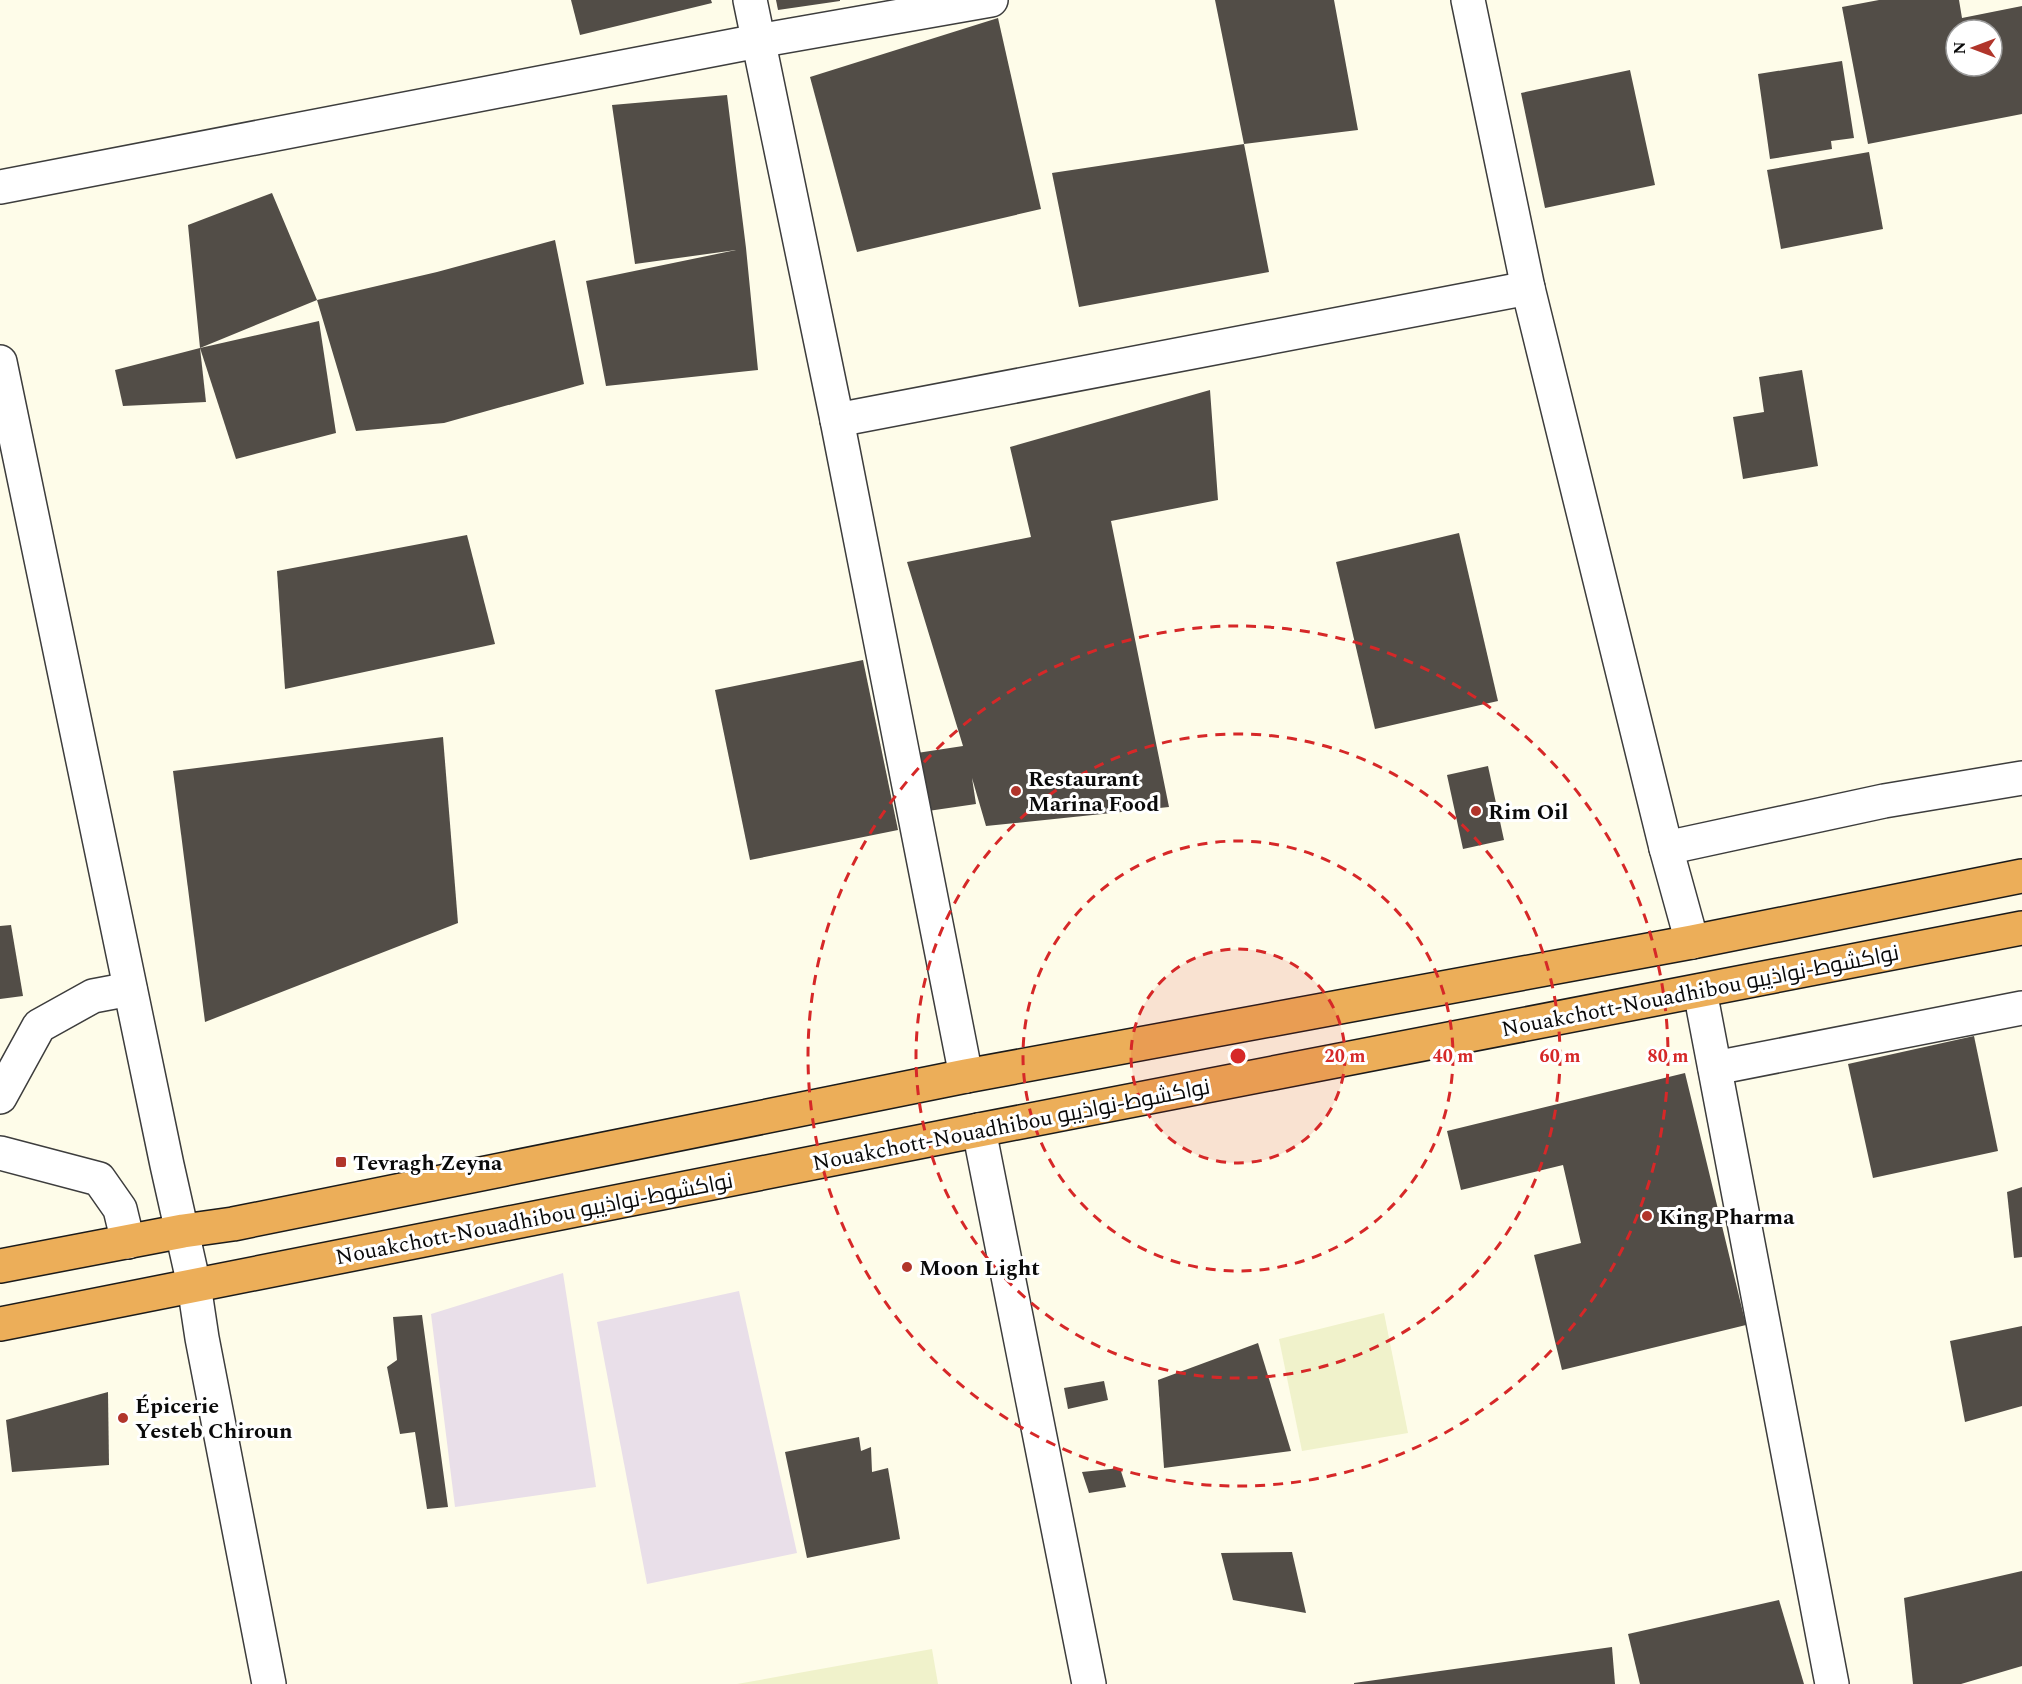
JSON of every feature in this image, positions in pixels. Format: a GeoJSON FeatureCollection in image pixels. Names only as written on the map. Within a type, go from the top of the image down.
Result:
{"type":"FeatureCollection","features":[{"type":"Feature","properties":{"kind":"highway"},"geometry":{"type":"LineString","coordinates":[[0,1266],[183,1231],[233,1224],[966,1076],[1692,942],[2022,876]]}},
{"type":"Feature","properties":{"kind":"highway","name":"Nouakchott-Nouadhibou نواكشوط-نواذيبو"},"geometry":{"type":"LineString","coordinates":[[0,1324],[979,1130],[2022,928]]}},
{"type":"Feature","properties":{"kind":"street"},"geometry":{"type":"LineString","coordinates":[[750,0],[837,420],[966,1076]]}},
{"type":"Feature","properties":{"kind":"street"},"geometry":{"type":"LineString","coordinates":[[0,187],[758,41],[991,0]]}},
{"type":"Feature","properties":{"kind":"street"},"geometry":{"type":"LineString","coordinates":[[1468,0],[1528,288],[1666,848],[1692,942]]}},
{"type":"Feature","properties":{"kind":"street"},"geometry":{"type":"LineString","coordinates":[[837,420],[1528,288]]}},
{"type":"Feature","properties":{"kind":"street"},"geometry":{"type":"LineString","coordinates":[[0,362],[194,1285],[202,1338],[269,1684]]}},
{"type":"Feature","properties":{"kind":"street"},"geometry":{"type":"LineString","coordinates":[[1666,848],[1884,801],[2022,778]]}},
{"type":"Feature","properties":{"kind":"street"},"geometry":{"type":"LineString","coordinates":[[0,1097],[39,1026],[93,996],[130,989]]}},
{"type":"Feature","properties":{"kind":"street"},"geometry":{"type":"LineString","coordinates":[[1700,991],[1832,1684]]}},
{"type":"Feature","properties":{"kind":"street"},"geometry":{"type":"LineString","coordinates":[[1715,1068],[2022,1008]]}},
{"type":"Feature","properties":{"kind":"street"},"geometry":{"type":"LineString","coordinates":[[979,1130],[1089,1684]]}},
{"type":"Feature","properties":{"kind":"street"},"geometry":{"type":"LineString","coordinates":[[0,1153],[99,1179],[120,1209],[128,1242]]}},
{"type":"Feature","properties":{"kind":"shaded area"},"geometry":{"type":"Polygon","coordinates":[[[563,1273],[596,1487],[455,1507],[431,1314],[563,1273]]]}},
{"type":"Feature","properties":{"kind":"shaded area"},"geometry":{"type":"Polygon","coordinates":[[[739,1291],[797,1553],[647,1584],[597,1322],[739,1291]]]}},
{"type":"Feature","properties":{"kind":"green space"},"geometry":{"type":"Polygon","coordinates":[[[1384,1313],[1408,1433],[1302,1451],[1279,1339],[1384,1313]]]}},
{"type":"Feature","properties":{"kind":"green space"},"geometry":{"type":"Polygon","coordinates":[[[932,1649],[938,1684],[737,1684],[932,1649]]]}},
{"type":"Feature","properties":{"kind":"building"},"geometry":{"type":"Polygon","coordinates":[[[571,0],[711,0],[712,3],[580,35],[571,0]]]}},
{"type":"Feature","properties":{"kind":"building"},"geometry":{"type":"Polygon","coordinates":[[[776,0],[840,0],[840,1],[778,10],[776,0]]]}},
{"type":"Feature","properties":{"kind":"building"},"geometry":{"type":"Polygon","coordinates":[[[1215,0],[1334,0],[1358,130],[1244,144],[1215,0]]]}},
{"type":"Feature","properties":{"kind":"building"},"geometry":{"type":"Polygon","coordinates":[[[1879,0],[1959,0],[1962,18],[2022,6],[2022,114],[1868,144],[1842,7],[1879,0]]]}},
{"type":"Feature","properties":{"kind":"building"},"geometry":{"type":"Polygon","coordinates":[[[998,18],[1041,209],[857,252],[810,77],[998,18]]]}},
{"type":"Feature","properties":{"kind":"building"},"geometry":{"type":"Polygon","coordinates":[[[1842,61],[1854,138],[1831,141],[1832,149],[1770,159],[1758,74],[1842,61]]]}},
{"type":"Feature","properties":{"kind":"building"},"geometry":{"type":"Polygon","coordinates":[[[1630,70],[1655,185],[1545,208],[1521,93],[1630,70]]]}},
{"type":"Feature","properties":{"kind":"building"},"geometry":{"type":"Polygon","coordinates":[[[727,95],[758,370],[606,386],[586,281],[736,250],[635,264],[612,105],[727,95]]]}},
{"type":"Feature","properties":{"kind":"building"},"geometry":{"type":"Polygon","coordinates":[[[1244,144],[1269,272],[1079,307],[1052,173],[1244,144]]]}},
{"type":"Feature","properties":{"kind":"building"},"geometry":{"type":"Polygon","coordinates":[[[1869,152],[1883,229],[1781,249],[1767,170],[1869,152]]]}},
{"type":"Feature","properties":{"kind":"building"},"geometry":{"type":"Polygon","coordinates":[[[272,193],[317,300],[200,348],[188,225],[272,193]]]}},
{"type":"Feature","properties":{"kind":"building"},"geometry":{"type":"Polygon","coordinates":[[[555,240],[584,384],[444,423],[356,431],[317,300],[437,272],[555,240]]]}},
{"type":"Feature","properties":{"kind":"building"},"geometry":{"type":"Polygon","coordinates":[[[319,321],[336,433],[236,459],[200,348],[319,321]]]}},
{"type":"Feature","properties":{"kind":"building"},"geometry":{"type":"Polygon","coordinates":[[[200,348],[206,402],[123,406],[115,370],[200,348]]]}},
{"type":"Feature","properties":{"kind":"building"},"geometry":{"type":"Polygon","coordinates":[[[1802,370],[1818,466],[1743,479],[1733,417],[1764,412],[1759,377],[1802,370]]]}},
{"type":"Feature","properties":{"kind":"building"},"geometry":{"type":"Polygon","coordinates":[[[1210,390],[1218,500],[1111,521],[1169,807],[986,826],[972,778],[976,804],[928,811],[917,753],[963,746],[907,562],[1031,537],[1010,447],[1210,390]]]}},
{"type":"Feature","properties":{"kind":"building"},"geometry":{"type":"Polygon","coordinates":[[[1459,533],[1498,701],[1375,729],[1336,562],[1459,533]]]}},
{"type":"Feature","properties":{"kind":"building"},"geometry":{"type":"Polygon","coordinates":[[[467,535],[495,644],[285,689],[277,571],[467,535]]]}},
{"type":"Feature","properties":{"kind":"building"},"geometry":{"type":"Polygon","coordinates":[[[863,660],[898,830],[750,860],[715,690],[863,660]]]}},
{"type":"Feature","properties":{"kind":"building"},"geometry":{"type":"Polygon","coordinates":[[[443,737],[458,923],[205,1022],[173,771],[443,737]]]}},
{"type":"Feature","properties":{"kind":"building"},"geometry":{"type":"Polygon","coordinates":[[[1488,766],[1504,840],[1463,849],[1447,775],[1488,766]]]}},
{"type":"Feature","properties":{"kind":"building"},"geometry":{"type":"Polygon","coordinates":[[[11,925],[23,996],[0,999],[0,926],[11,925]]]}},
{"type":"Feature","properties":{"kind":"building"},"geometry":{"type":"Polygon","coordinates":[[[1974,1036],[1998,1151],[1873,1178],[1848,1064],[1974,1036]]]}},
{"type":"Feature","properties":{"kind":"building","name":"King Pharma"},"geometry":{"type":"Polygon","coordinates":[[[1685,1073],[1746,1325],[1562,1370],[1534,1255],[1581,1243],[1563,1165],[1461,1190],[1447,1131],[1685,1073]]]}},
{"type":"Feature","properties":{"kind":"building"},"geometry":{"type":"Polygon","coordinates":[[[2022,1187],[2022,1257],[2014,1258],[2007,1192],[2022,1187]]]}},
{"type":"Feature","properties":{"kind":"building"},"geometry":{"type":"Polygon","coordinates":[[[422,1315],[448,1507],[427,1509],[415,1432],[400,1434],[387,1367],[397,1360],[393,1317],[422,1315]]]}},
{"type":"Feature","properties":{"kind":"building"},"geometry":{"type":"Polygon","coordinates":[[[2022,1326],[2022,1406],[1965,1422],[1950,1341],[2022,1326]]]}},
{"type":"Feature","properties":{"kind":"building"},"geometry":{"type":"Polygon","coordinates":[[[1258,1343],[1291,1451],[1164,1468],[1158,1380],[1258,1343]]]}},
{"type":"Feature","properties":{"kind":"building"},"geometry":{"type":"Polygon","coordinates":[[[1104,1381],[1108,1400],[1068,1409],[1064,1388],[1104,1381]]]}},
{"type":"Feature","properties":{"kind":"building"},"geometry":{"type":"Polygon","coordinates":[[[108,1392],[109,1465],[12,1472],[6,1420],[108,1392]]]}},
{"type":"Feature","properties":{"kind":"building"},"geometry":{"type":"Polygon","coordinates":[[[859,1437],[861,1451],[871,1447],[872,1472],[888,1468],[900,1539],[807,1558],[785,1452],[859,1437]]]}},
{"type":"Feature","properties":{"kind":"building"},"geometry":{"type":"Polygon","coordinates":[[[1120,1468],[1126,1487],[1089,1493],[1082,1472],[1120,1468]]]}},
{"type":"Feature","properties":{"kind":"building"},"geometry":{"type":"Polygon","coordinates":[[[1292,1552],[1306,1613],[1233,1600],[1221,1553],[1292,1552]]]}},
{"type":"Feature","properties":{"kind":"building"},"geometry":{"type":"Polygon","coordinates":[[[2022,1571],[2022,1666],[1961,1684],[1913,1684],[1904,1598],[2022,1571]]]}},
{"type":"Feature","properties":{"kind":"building"},"geometry":{"type":"Polygon","coordinates":[[[1779,1600],[1804,1684],[1640,1684],[1628,1634],[1779,1600]]]}},
{"type":"Feature","properties":{"kind":"building"},"geometry":{"type":"Polygon","coordinates":[[[1612,1647],[1615,1684],[1354,1684],[1354,1683],[1612,1647]]]}},
{"type":"Feature","properties":{"kind":"place","name":"Restaurant Marina Food"},"geometry":{"type":"Point","coordinates":[1016,791]}},
{"type":"Feature","properties":{"kind":"place","name":"Rim Oil"},"geometry":{"type":"Point","coordinates":[1476,811]}},
{"type":"Feature","properties":{"kind":"place","name":"Tevragh Zeyna"},"geometry":{"type":"Point","coordinates":[341,1162]}},
{"type":"Feature","properties":{"kind":"place","name":"King Pharma"},"geometry":{"type":"Point","coordinates":[1647,1216]}},
{"type":"Feature","properties":{"kind":"place","name":"Moon Light"},"geometry":{"type":"Point","coordinates":[907,1267]}},
{"type":"Feature","properties":{"kind":"place","name":"Épicerie Yesteb Chiroun"},"geometry":{"type":"Point","coordinates":[123,1418]}}]}
